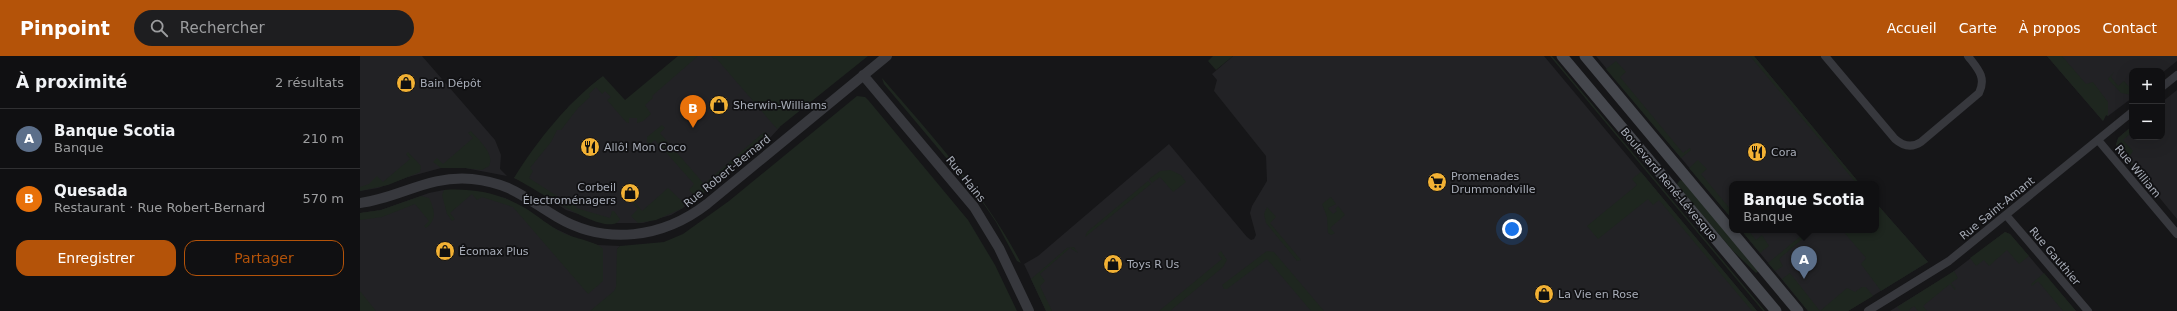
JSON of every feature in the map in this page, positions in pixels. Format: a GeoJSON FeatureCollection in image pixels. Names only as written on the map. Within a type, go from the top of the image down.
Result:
{"type":"FeatureCollection","features":[{"type":"Feature","properties":{"kind":"main road","name":"Boulevard René-Lévesque"},"geometry":{"type":"LineString","coordinates":[[1562,56],[1776,311]]}},
{"type":"Feature","properties":{"kind":"main road","name":"Boulevard René-Lévesque"},"geometry":{"type":"LineString","coordinates":[[1585,56],[1729,228]]}},
{"type":"Feature","properties":{"kind":"main road","name":"Boulevard René-Lévesque"},"geometry":{"type":"LineString","coordinates":[[1733,233],[1798,311]]}},
{"type":"Feature","properties":{"kind":"street","name":"Rue Robert-Bernard"},"geometry":{"type":"LineString","coordinates":[[360,203],[386,197],[428,182],[452,179],[472,179],[518,192],[564,221],[589,231],[621,235],[658,230],[684,220],[707,204],[887,56]]}},
{"type":"Feature","properties":{"kind":"street"},"geometry":{"type":"LineString","coordinates":[[1825,56],[1895,139],[1903,144],[1912,146],[1921,142],[1979,93],[1982,86],[1982,76],[1968,56]]}},
{"type":"Feature","properties":{"kind":"street","name":"Rue Hains"},"geometry":{"type":"LineString","coordinates":[[863,75],[974,207],[999,248],[1029,311]]}},
{"type":"Feature","properties":{"kind":"street"},"geometry":{"type":"LineString","coordinates":[[2165,85],[2177,75]]}},
{"type":"Feature","properties":{"kind":"street","name":"Rue Saint-Amant"},"geometry":{"type":"LineString","coordinates":[[1868,311],[1949,261],[2129,114]]}},
{"type":"Feature","properties":{"kind":"street","name":"Rue William"},"geometry":{"type":"LineString","coordinates":[[2098,140],[2177,234]]}},
{"type":"Feature","properties":{"kind":"street","name":"Rue Gauthier"},"geometry":{"type":"LineString","coordinates":[[2006,215],[2088,311]]}},
{"type":"Feature","properties":{"kind":"shaded area"},"geometry":{"type":"Polygon","coordinates":[[[360,56],[422,56],[495,140],[501,155],[500,169],[507,176],[465,168],[441,168],[408,177],[378,188],[360,191],[360,56]]]}},
{"type":"Feature","properties":{"kind":"shaded area"},"geometry":{"type":"Polygon","coordinates":[[[678,56],[698,56],[652,96],[653,98],[645,105],[651,114],[643,121],[637,123],[637,118],[629,118],[629,123],[626,122],[607,100],[611,97],[605,91],[602,94],[596,87],[589,94],[590,97],[578,108],[561,130],[557,130],[551,142],[530,168],[533,171],[529,178],[571,205],[577,199],[576,208],[610,218],[612,211],[614,211],[620,219],[613,224],[601,223],[586,218],[551,200],[514,178],[543,136],[554,123],[590,86],[603,76],[625,100],[678,56]]]}},
{"type":"Feature","properties":{"kind":"shaded area"},"geometry":{"type":"Polygon","coordinates":[[[688,56],[720,56],[780,127],[769,139],[683,208],[671,215],[643,223],[606,223],[566,210],[531,186],[514,178],[569,106],[598,80],[624,110],[688,56]]]}},
{"type":"Feature","properties":{"kind":"shaded area"},"geometry":{"type":"Polygon","coordinates":[[[711,56],[868,56],[777,129],[716,58],[714,59],[711,56]]]}},
{"type":"Feature","properties":{"kind":"shaded area"},"geometry":{"type":"Polygon","coordinates":[[[1213,56],[1233,56],[1216,70],[1208,61],[1213,56]]]}},
{"type":"Feature","properties":{"kind":"shaded area"},"geometry":{"type":"Polygon","coordinates":[[[1233,56],[1544,56],[1757,311],[1046,311],[1024,264],[1038,256],[1169,144],[1247,237],[1251,240],[1254,239],[1256,235],[1250,213],[1252,206],[1267,181],[1266,156],[1214,91],[1217,80],[1212,74],[1233,56]]]}},
{"type":"Feature","properties":{"kind":"shaded area"},"geometry":{"type":"Polygon","coordinates":[[[1550,56],[1552,56],[1765,311],[1763,311],[1550,56]]]}},
{"type":"Feature","properties":{"kind":"shaded area"},"geometry":{"type":"Polygon","coordinates":[[[1596,56],[1754,56],[1858,181],[1729,181],[1729,215],[1596,56]]]}},
{"type":"Feature","properties":{"kind":"shaded area"},"geometry":{"type":"Polygon","coordinates":[[[1750,56],[1754,56],[1858,181],[1854,181],[1750,56]]]}},
{"type":"Feature","properties":{"kind":"shaded area"},"geometry":{"type":"Polygon","coordinates":[[[2047,56],[2177,56],[2177,61],[2165,71],[2165,68],[2129,68],[2129,100],[2108,116],[2106,115],[2103,121],[2047,56]]]}},
{"type":"Feature","properties":{"kind":"shaded area"},"geometry":{"type":"Polygon","coordinates":[[[2047,56],[2062,56],[2086,84],[2093,82],[2108,102],[2108,116],[2106,115],[2103,121],[2047,56]]]}},
{"type":"Feature","properties":{"kind":"shaded area"},"geometry":{"type":"Polygon","coordinates":[[[1616,61],[1626,72],[1620,77],[1683,153],[1690,148],[1691,150],[1681,158],[1606,69],[1616,61]]]}},
{"type":"Feature","properties":{"kind":"shaded area"},"geometry":{"type":"Polygon","coordinates":[[[2114,72],[2111,77],[2118,86],[2124,81],[2129,87],[2129,94],[2121,93],[2108,79],[2114,72]]]}},
{"type":"Feature","properties":{"kind":"shaded area"},"geometry":{"type":"Polygon","coordinates":[[[882,78],[939,144],[975,190],[1007,238],[1021,263],[1017,261],[996,222],[979,197],[884,84],[882,78]]]}},
{"type":"Feature","properties":{"kind":"shaded area"},"geometry":{"type":"Polygon","coordinates":[[[2177,90],[2177,219],[2116,145],[2118,138],[2129,129],[2129,140],[2165,140],[2165,100],[2177,90]]]}},
{"type":"Feature","properties":{"kind":"shaded area"},"geometry":{"type":"Polygon","coordinates":[[[857,96],[865,97],[869,101],[968,220],[995,265],[1017,311],[590,311],[614,291],[616,287],[617,249],[620,246],[664,242],[683,234],[729,201],[857,96]]]}},
{"type":"Feature","properties":{"kind":"shaded area"},"geometry":{"type":"Polygon","coordinates":[[[662,125],[665,128],[660,133],[704,184],[764,132],[770,136],[700,196],[696,197],[689,190],[694,184],[655,140],[650,144],[647,142],[647,137],[662,125]]]}},
{"type":"Feature","properties":{"kind":"shaded area"},"geometry":{"type":"Polygon","coordinates":[[[2129,129],[2129,135],[2123,140],[2133,151],[2129,157],[2135,169],[2116,145],[2118,138],[2129,129]]]}},
{"type":"Feature","properties":{"kind":"shaded area"},"geometry":{"type":"Polygon","coordinates":[[[471,131],[488,152],[490,156],[489,166],[482,170],[441,168],[433,162],[437,158],[443,164],[473,138],[468,133],[471,131]]]}},
{"type":"Feature","properties":{"kind":"shaded area"},"geometry":{"type":"Polygon","coordinates":[[[408,152],[421,166],[420,172],[388,185],[360,191],[360,187],[369,184],[377,176],[383,182],[410,159],[406,154],[408,152]]]}},
{"type":"Feature","properties":{"kind":"shaded area"},"geometry":{"type":"Polygon","coordinates":[[[1698,160],[1707,169],[1701,174],[1729,207],[1729,215],[1689,168],[1698,160]]]}},
{"type":"Feature","properties":{"kind":"shaded area"},"geometry":{"type":"Polygon","coordinates":[[[1170,170],[1181,175],[1186,182],[1173,192],[1160,177],[1152,183],[1149,179],[1160,171],[1170,170]]]}},
{"type":"Feature","properties":{"kind":"shaded area"},"geometry":{"type":"Polygon","coordinates":[[[1641,172],[1757,311],[1752,311],[1659,200],[1653,205],[1648,199],[1598,239],[1587,226],[1637,185],[1632,179],[1641,172]]]}},
{"type":"Feature","properties":{"kind":"shaded area"},"geometry":{"type":"Polygon","coordinates":[[[1680,180],[1683,181],[1759,271],[1756,273],[1733,251],[1678,186],[1677,184],[1680,180]]]}},
{"type":"Feature","properties":{"kind":"shaded area"},"geometry":{"type":"Polygon","coordinates":[[[1148,181],[1151,184],[1085,237],[1087,232],[1148,181]]]}},
{"type":"Feature","properties":{"kind":"shaded area"},"geometry":{"type":"Polygon","coordinates":[[[668,188],[684,203],[683,208],[656,220],[638,223],[631,216],[638,209],[629,199],[631,197],[642,211],[668,188]]]}},
{"type":"Feature","properties":{"kind":"shaded area"},"geometry":{"type":"Polygon","coordinates":[[[444,190],[481,192],[505,198],[526,209],[552,227],[575,238],[598,245],[620,246],[617,249],[617,300],[601,311],[360,311],[360,213],[381,210],[429,193],[444,190]]]}},
{"type":"Feature","properties":{"kind":"shaded area"},"geometry":{"type":"Polygon","coordinates":[[[444,190],[465,190],[496,195],[525,208],[563,233],[596,244],[603,249],[603,281],[588,294],[513,207],[482,197],[477,200],[472,194],[450,213],[455,219],[452,221],[447,214],[442,195],[444,190]]]}},
{"type":"Feature","properties":{"kind":"shaded area"},"geometry":{"type":"Polygon","coordinates":[[[421,196],[429,198],[434,211],[432,222],[426,228],[424,226],[429,221],[415,204],[382,217],[360,220],[360,213],[381,210],[421,196]]]}},
{"type":"Feature","properties":{"kind":"shaded area"},"geometry":{"type":"Polygon","coordinates":[[[1331,197],[1336,204],[1328,208],[1333,214],[1337,211],[1335,209],[1338,206],[1345,215],[1330,228],[1335,233],[1331,235],[1328,233],[1327,217],[1322,204],[1331,197]]]}},
{"type":"Feature","properties":{"kind":"shaded area"},"geometry":{"type":"Polygon","coordinates":[[[1879,206],[1928,262],[1848,311],[1808,311],[1743,233],[1879,233],[1879,206]]]}},
{"type":"Feature","properties":{"kind":"shaded area"},"geometry":{"type":"Polygon","coordinates":[[[1879,206],[1928,262],[1881,291],[1861,264],[1866,258],[1845,233],[1879,233],[1879,206]]]}},
{"type":"Feature","properties":{"kind":"shaded area"},"geometry":{"type":"Polygon","coordinates":[[[1267,207],[1276,217],[1270,223],[1301,260],[1297,261],[1266,223],[1264,214],[1267,207]]]}},
{"type":"Feature","properties":{"kind":"shaded area"},"geometry":{"type":"Polygon","coordinates":[[[2005,232],[2010,234],[2076,311],[1890,311],[1950,274],[2005,232]]]}},
{"type":"Feature","properties":{"kind":"shaded area"},"geometry":{"type":"Polygon","coordinates":[[[2005,232],[2010,234],[2029,256],[2019,264],[2007,250],[1989,266],[1984,260],[1976,266],[1970,258],[2005,232]]]}},
{"type":"Feature","properties":{"kind":"shaded area"},"geometry":{"type":"Polygon","coordinates":[[[1743,233],[1750,233],[1756,240],[1762,235],[1769,246],[1760,253],[1743,233]]]}},
{"type":"Feature","properties":{"kind":"shaded area"},"geometry":{"type":"Polygon","coordinates":[[[1804,233],[1809,233],[1779,259],[1783,266],[1775,271],[1768,263],[1804,233]]]}},
{"type":"Feature","properties":{"kind":"shaded area"},"geometry":{"type":"Polygon","coordinates":[[[1074,247],[1078,253],[1070,248],[1040,274],[1045,281],[1040,286],[1052,311],[1046,311],[1031,279],[1067,248],[1074,247]]]}},
{"type":"Feature","properties":{"kind":"shaded area"},"geometry":{"type":"Polygon","coordinates":[[[1221,251],[1227,260],[1223,267],[1170,311],[1159,311],[1222,259],[1218,254],[1221,251]]]}},
{"type":"Feature","properties":{"kind":"shaded area"},"geometry":{"type":"Polygon","coordinates":[[[1267,251],[1274,252],[1324,311],[1311,311],[1267,259],[1227,289],[1224,289],[1222,285],[1267,251]]]}},
{"type":"Feature","properties":{"kind":"shaded area"},"geometry":{"type":"Polygon","coordinates":[[[1954,271],[1958,278],[1951,283],[1956,289],[1955,290],[1950,284],[1923,306],[1927,311],[1918,311],[1914,306],[1908,311],[1901,311],[1897,307],[1954,271]]]}},
{"type":"Feature","properties":{"kind":"shaded area"},"geometry":{"type":"Polygon","coordinates":[[[1790,273],[1820,311],[1808,311],[1782,279],[1790,273]]]}},
{"type":"Feature","properties":{"kind":"shaded area"},"geometry":{"type":"Polygon","coordinates":[[[2044,273],[2076,311],[2063,311],[2038,281],[2032,286],[2031,284],[2044,273]]]}},
{"type":"Feature","properties":{"kind":"shaded area"},"geometry":{"type":"Polygon","coordinates":[[[1862,287],[1866,287],[1873,296],[1848,311],[1820,311],[1847,288],[1855,292],[1862,287]]]}},
{"type":"Feature","properties":{"kind":"shaded area"},"geometry":{"type":"Polygon","coordinates":[[[360,291],[376,311],[360,311],[360,291]]]}},
{"type":"Feature","properties":{"kind":"place","name":"Bain Dépôt"},"geometry":{"type":"Point","coordinates":[406,83]}},
{"type":"Feature","properties":{"kind":"place","name":"Sherwin-Williams"},"geometry":{"type":"Point","coordinates":[719,105]}},
{"type":"Feature","properties":{"kind":"place","name":"Quesada"},"geometry":{"type":"Point","coordinates":[693,128]}},
{"type":"Feature","properties":{"kind":"place","name":"Allô! Mon Coco"},"geometry":{"type":"Point","coordinates":[590,147]}},
{"type":"Feature","properties":{"kind":"place","name":"Cora"},"geometry":{"type":"Point","coordinates":[1757,152]}},
{"type":"Feature","properties":{"kind":"place","name":"Promenades Drummondville"},"geometry":{"type":"Point","coordinates":[1437,182]}},
{"type":"Feature","properties":{"kind":"place","name":"Corbeil Électroménagers"},"geometry":{"type":"Point","coordinates":[630,193]}},
{"type":"Feature","properties":{"kind":"place","name":"Écomax Plus"},"geometry":{"type":"Point","coordinates":[445,251]}},
{"type":"Feature","properties":{"kind":"place","name":"Toys R Us"},"geometry":{"type":"Point","coordinates":[1113,264]}},
{"type":"Feature","properties":{"kind":"place","name":"Banque Scotia"},"geometry":{"type":"Point","coordinates":[1804,279]}},
{"type":"Feature","properties":{"kind":"place","name":"La Vie en Rose"},"geometry":{"type":"Point","coordinates":[1544,294]}}]}
